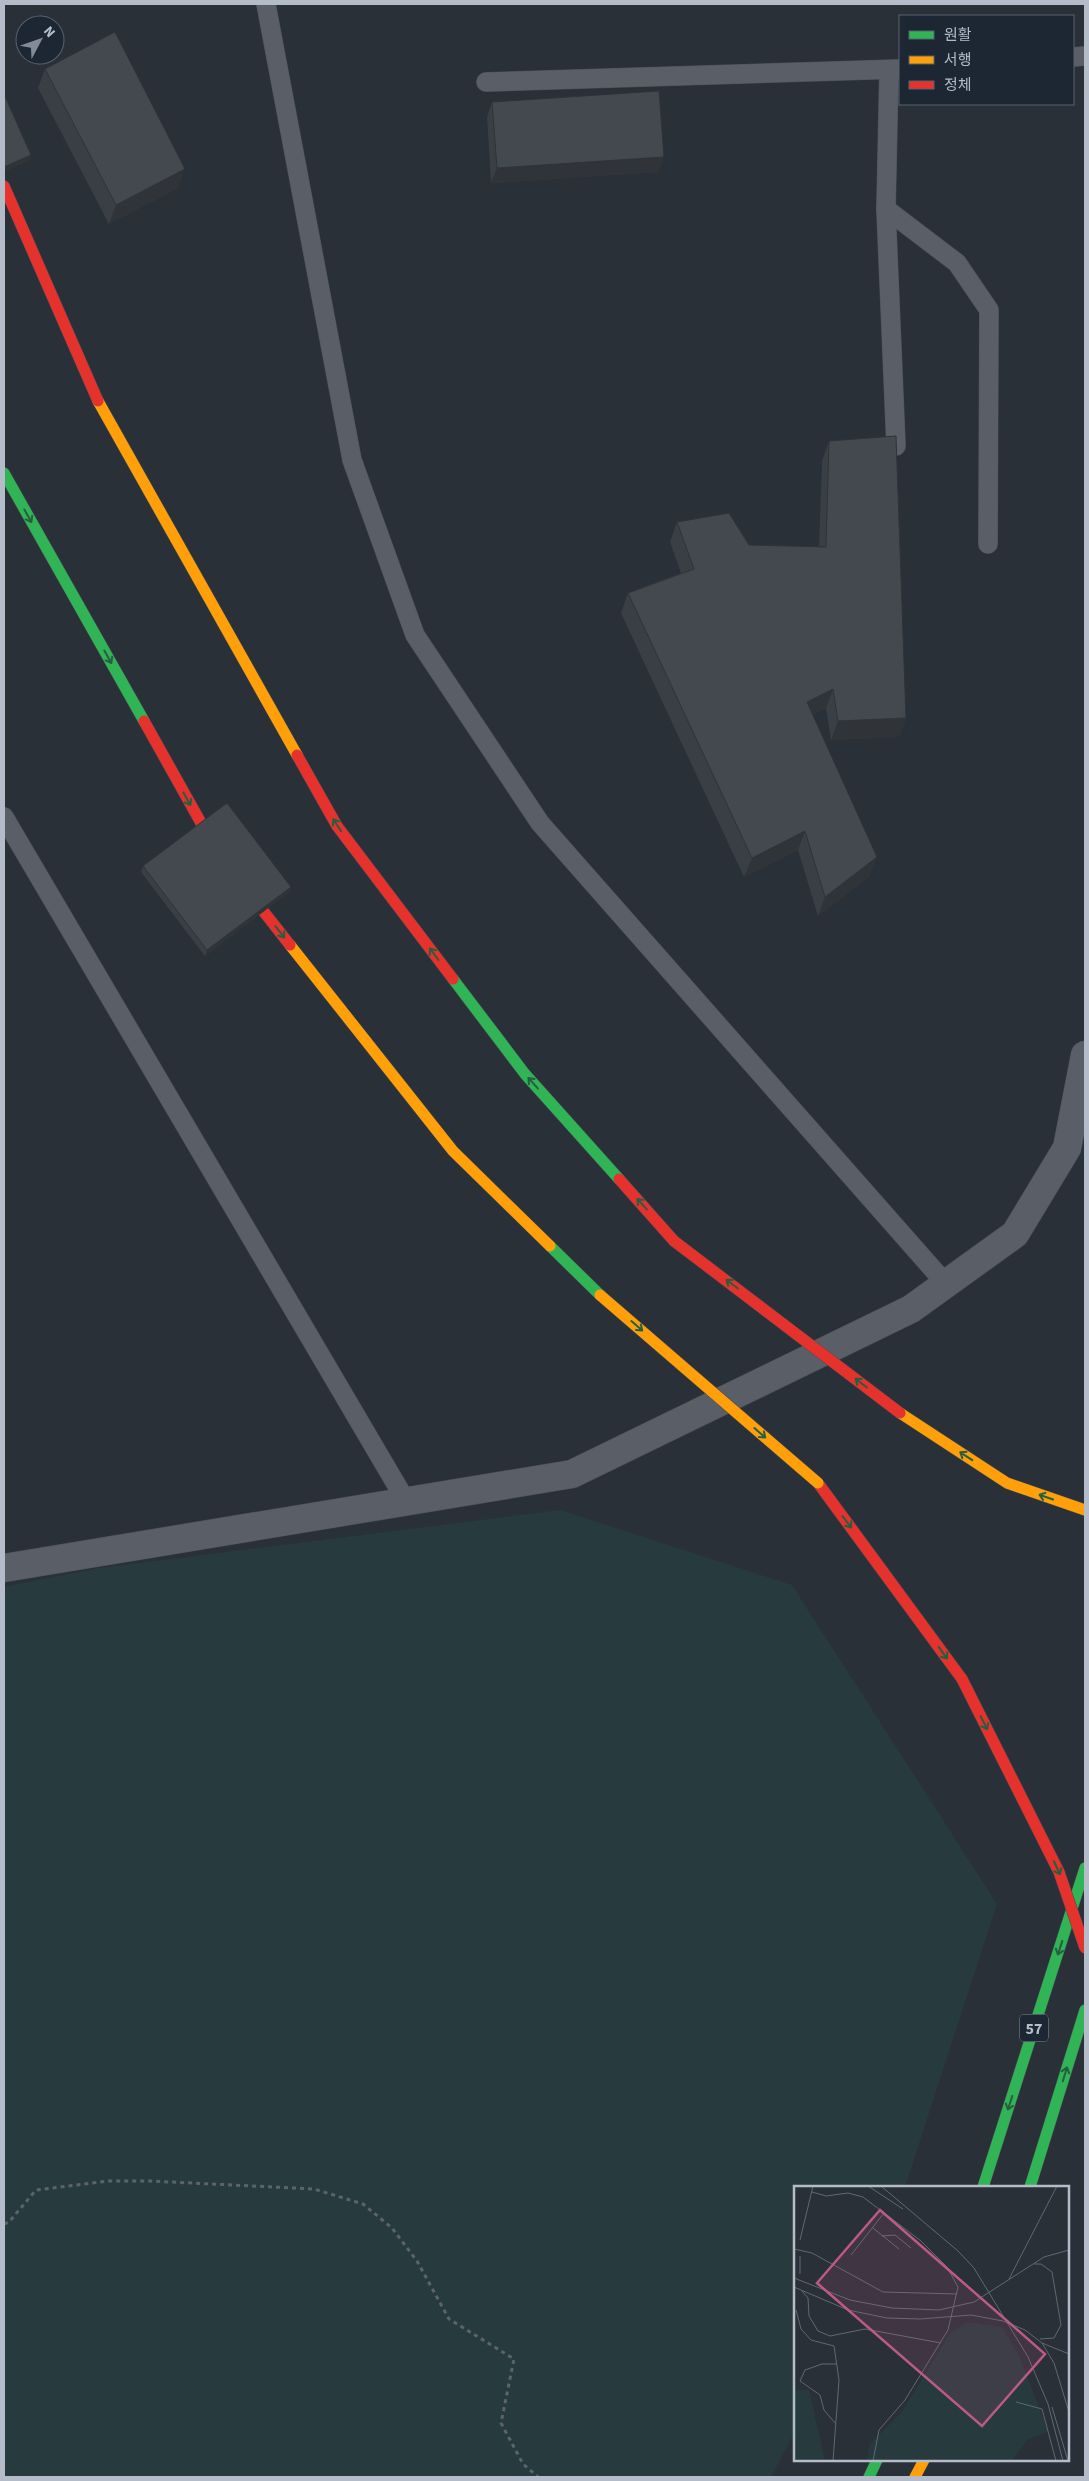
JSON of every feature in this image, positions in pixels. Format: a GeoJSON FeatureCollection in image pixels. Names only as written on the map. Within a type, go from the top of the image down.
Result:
{"type":"FeatureCollection","features":[{"type":"Feature","properties":{"kind":"highway"},"geometry":{"type":"LineString","coordinates":[[4,186],[100,406],[337,826],[525,1074],[674,1240],[900,1412],[1007,1483],[1085,1510]]}},
{"type":"Feature","properties":{"kind":"highway"},"geometry":{"type":"LineString","coordinates":[[4,473],[219,855],[453,1151],[600,1295],[818,1483],[962,1679],[1059,1872],[1085,1948]]}},
{"type":"Feature","properties":{"kind":"highway","name":"57"},"geometry":{"type":"LineString","coordinates":[[983,2186],[1085,1868]]}},
{"type":"Feature","properties":{"kind":"highway"},"geometry":{"type":"LineString","coordinates":[[1030,2186],[1085,2010]]}},
{"type":"Feature","properties":{"kind":"highway"},"geometry":{"type":"LineString","coordinates":[[869,2477],[877,2461]]}},
{"type":"Feature","properties":{"kind":"highway"},"geometry":{"type":"LineString","coordinates":[[915,2477],[923,2461]]}},
{"type":"Feature","properties":{"kind":"street"},"geometry":{"type":"LineString","coordinates":[[4,1568],[572,1474],[911,1309],[1015,1234],[1067,1148],[1085,1055]]}},
{"type":"Feature","properties":{"kind":"lane"},"geometry":{"type":"LineString","coordinates":[[266,4],[352,460],[415,636],[540,823],[946,1284]]}},
{"type":"Feature","properties":{"kind":"lane"},"geometry":{"type":"LineString","coordinates":[[486,82],[895,70],[886,209],[896,446]]}},
{"type":"Feature","properties":{"kind":"lane"},"geometry":{"type":"LineString","coordinates":[[886,209],[957,263],[989,310],[988,544]]}},
{"type":"Feature","properties":{"kind":"lane"},"geometry":{"type":"LineString","coordinates":[[4,817],[406,1501]]}},
{"type":"Feature","properties":{"kind":"path"},"geometry":{"type":"LineString","coordinates":[[4,2224],[10,2222],[36,2190],[109,2181],[314,2189],[363,2204],[392,2228],[417,2261],[449,2319],[514,2359],[502,2423],[523,2464],[538,2477]]}},
{"type":"Feature","properties":{"kind":"green space"},"geometry":{"type":"Polygon","coordinates":[[[560,1510],[792,1585],[997,1904],[905,2186],[794,2186],[794,2434],[771,2477],[4,2477],[4,1587],[99,1568],[560,1510]]]}},
{"type":"Feature","properties":{"kind":"building"},"geometry":{"type":"Polygon","coordinates":[[[115,32],[185,169],[116,205],[45,69],[53,65],[65,65],[65,58],[115,32]]]}},
{"type":"Feature","properties":{"kind":"building"},"geometry":{"type":"Polygon","coordinates":[[[659,91],[664,157],[497,168],[492,102],[659,91]]]}},
{"type":"Feature","properties":{"kind":"building"},"geometry":{"type":"Polygon","coordinates":[[[4,94],[31,155],[4,167],[4,94]]]}},
{"type":"Feature","properties":{"kind":"building"},"geometry":{"type":"Polygon","coordinates":[[[896,436],[906,718],[838,721],[833,689],[807,702],[877,857],[825,897],[805,831],[752,858],[628,593],[694,569],[677,522],[729,513],[749,545],[826,547],[829,441],[896,436]]]}},
{"type":"Feature","properties":{"kind":"building"},"geometry":{"type":"Polygon","coordinates":[[[227,803],[291,887],[207,950],[143,866],[227,803]]]}},
{"type":"Feature","properties":{"kind":"traffic: fast"},"geometry":{"type":"LineString","coordinates":[[4,473],[144,721]]}},
{"type":"Feature","properties":{"kind":"traffic: fast"},"geometry":{"type":"LineString","coordinates":[[453,979],[525,1074],[619,1179]]}},
{"type":"Feature","properties":{"kind":"traffic: fast"},"geometry":{"type":"LineString","coordinates":[[550,1246],[600,1295]]}},
{"type":"Feature","properties":{"kind":"traffic: fast"},"geometry":{"type":"LineString","coordinates":[[983,2186],[1085,1868]]}},
{"type":"Feature","properties":{"kind":"traffic: fast"},"geometry":{"type":"LineString","coordinates":[[1030,2186],[1085,2010]]}},
{"type":"Feature","properties":{"kind":"traffic: fast"},"geometry":{"type":"LineString","coordinates":[[869,2477],[877,2461]]}},
{"type":"Feature","properties":{"kind":"traffic: slow"},"geometry":{"type":"LineString","coordinates":[[98,401],[297,755]]}},
{"type":"Feature","properties":{"kind":"traffic: slow"},"geometry":{"type":"LineString","coordinates":[[290,945],[453,1151],[550,1246]]}},
{"type":"Feature","properties":{"kind":"traffic: slow"},"geometry":{"type":"LineString","coordinates":[[600,1295],[818,1483]]}},
{"type":"Feature","properties":{"kind":"traffic: slow"},"geometry":{"type":"LineString","coordinates":[[900,1413],[1007,1483],[1085,1510]]}},
{"type":"Feature","properties":{"kind":"traffic: slow"},"geometry":{"type":"LineString","coordinates":[[915,2477],[923,2461]]}},
{"type":"Feature","properties":{"kind":"traffic: jam"},"geometry":{"type":"LineString","coordinates":[[4,186],[98,401]]}},
{"type":"Feature","properties":{"kind":"traffic: jam"},"geometry":{"type":"LineString","coordinates":[[144,721],[219,855],[290,945]]}},
{"type":"Feature","properties":{"kind":"traffic: jam"},"geometry":{"type":"LineString","coordinates":[[297,755],[337,826],[453,979]]}},
{"type":"Feature","properties":{"kind":"traffic: jam"},"geometry":{"type":"LineString","coordinates":[[619,1179],[674,1241]]}},
{"type":"Feature","properties":{"kind":"traffic: jam"},"geometry":{"type":"LineString","coordinates":[[674,1241],[900,1413]]}},
{"type":"Feature","properties":{"kind":"traffic: jam"},"geometry":{"type":"LineString","coordinates":[[818,1483],[962,1679]]}},
{"type":"Feature","properties":{"kind":"traffic: jam"},"geometry":{"type":"LineString","coordinates":[[962,1679],[1059,1872],[1085,1948]]}}]}
